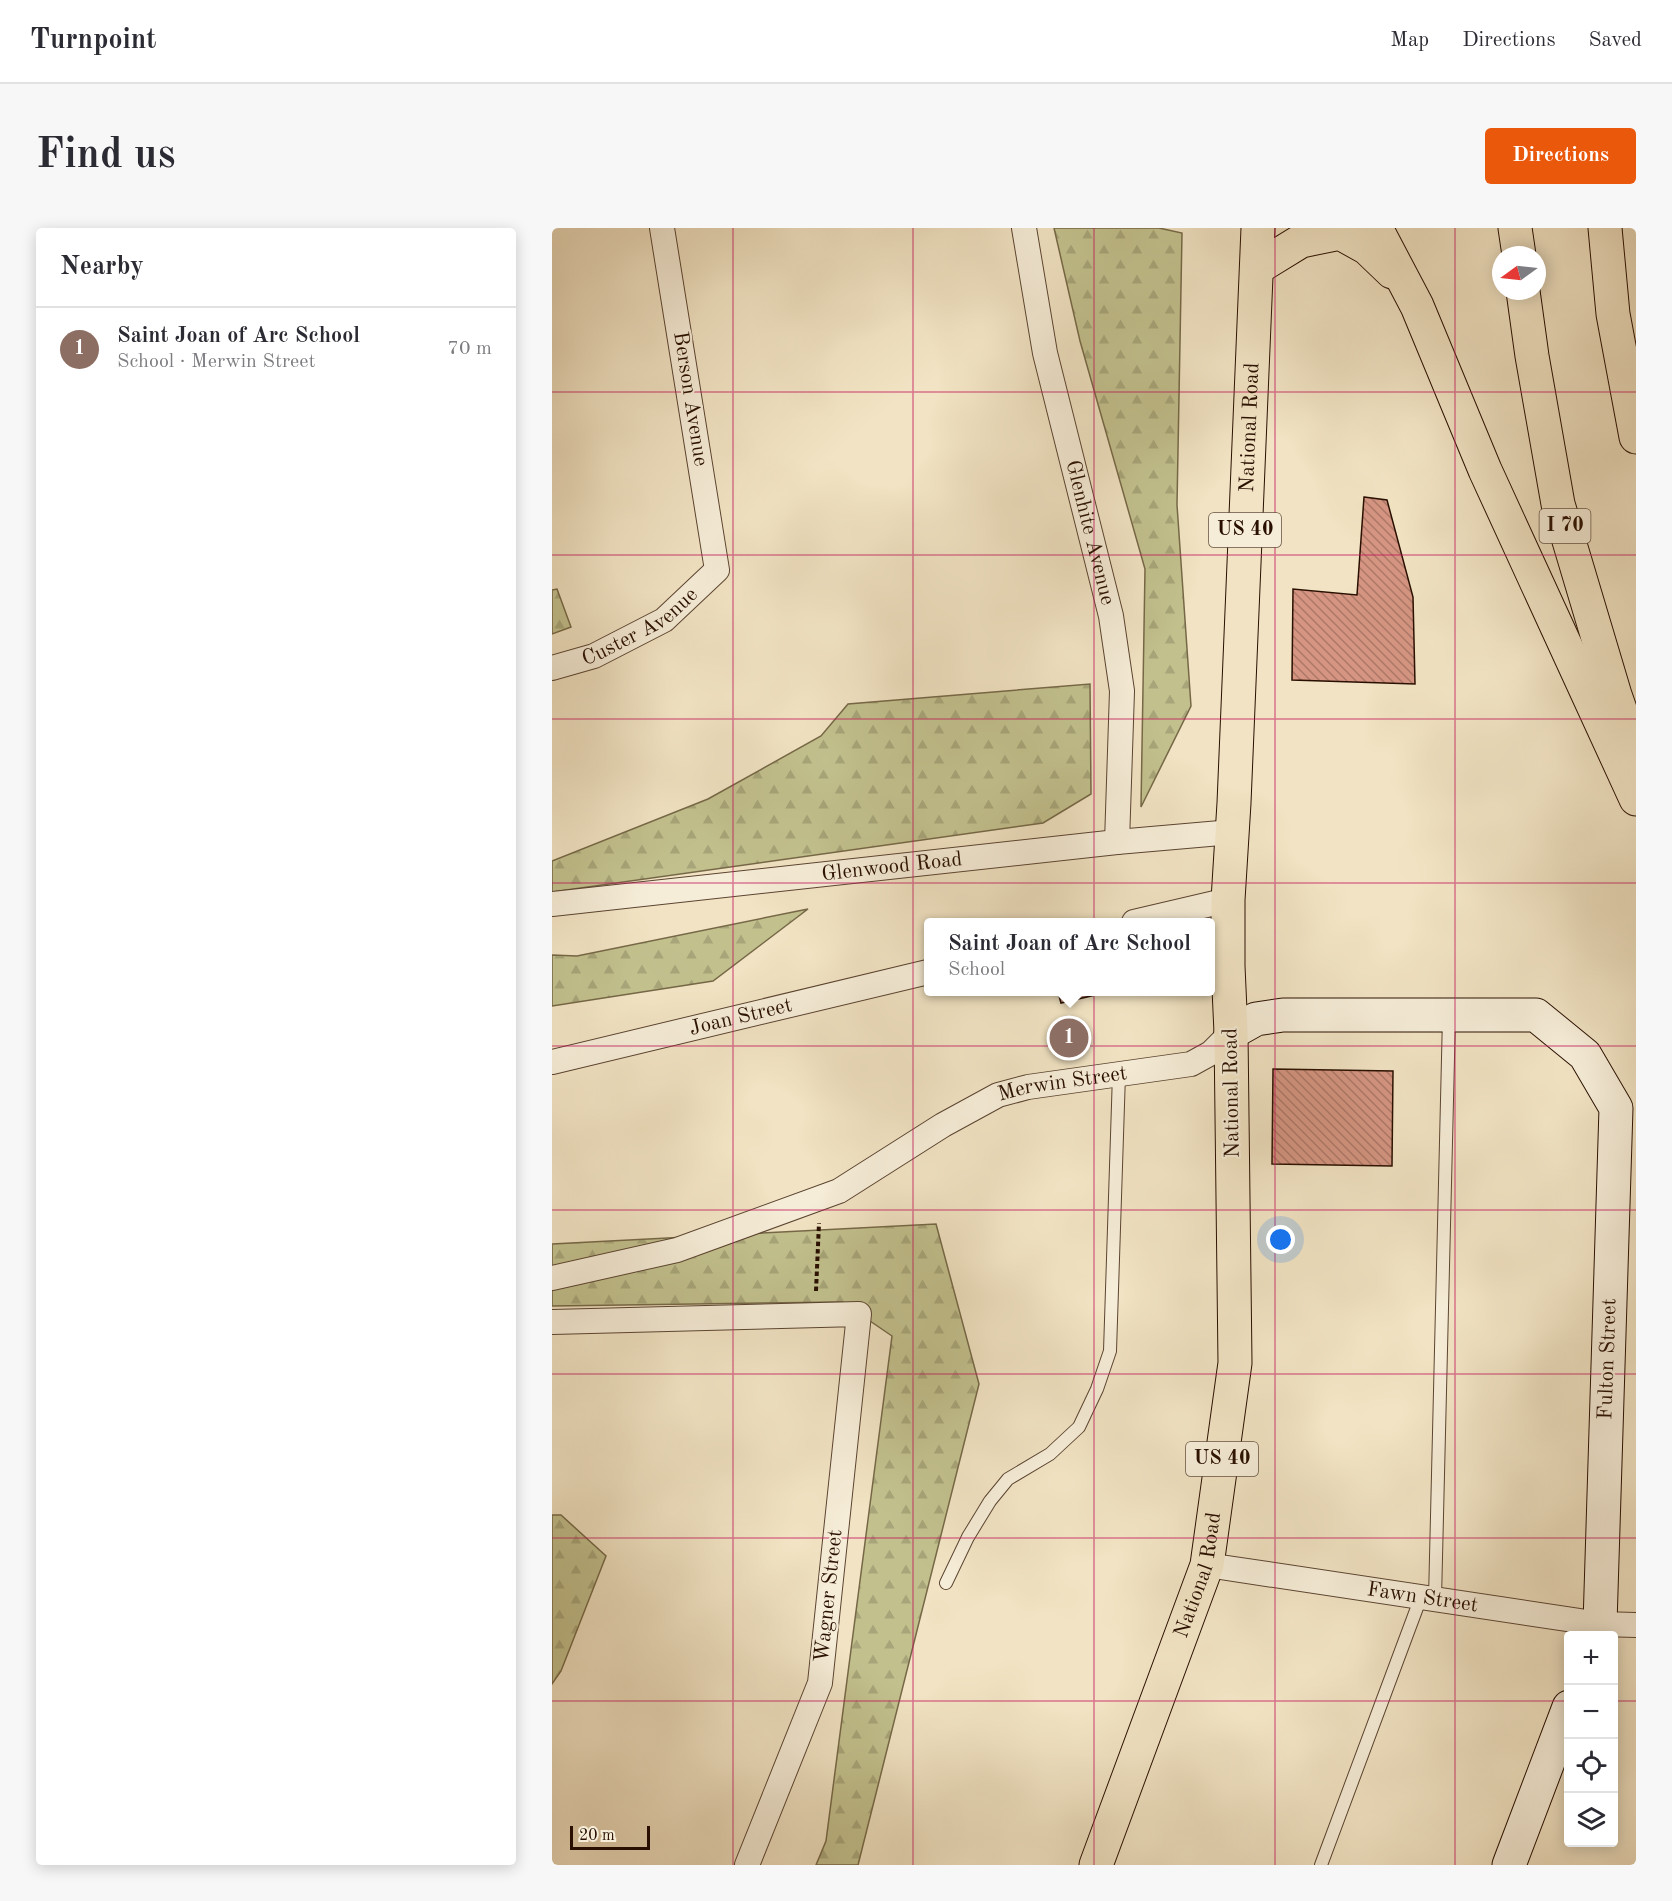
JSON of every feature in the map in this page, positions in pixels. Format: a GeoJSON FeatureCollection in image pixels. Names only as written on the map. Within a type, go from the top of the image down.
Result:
{"type":"FeatureCollection","features":[{"type":"Feature","properties":{"kind":"main road","name":"National Road"},"geometry":{"type":"LineString","coordinates":[[1096,1865],[1207,1565],[1235,1363],[1228,900],[1258,228]]}},
{"type":"Feature","properties":{"kind":"main road"},"geometry":{"type":"LineString","coordinates":[[1376,228],[1407,286],[1485,470],[1636,799]]}},
{"type":"Feature","properties":{"kind":"main road"},"geometry":{"type":"LineString","coordinates":[[1515,228],[1518,246]]}},
{"type":"Feature","properties":{"kind":"main road"},"geometry":{"type":"LineString","coordinates":[[1605,228],[1613,315],[1636,436]]}},
{"type":"Feature","properties":{"kind":"main road"},"geometry":{"type":"LineString","coordinates":[[1257,268],[1301,241],[1340,233],[1367,248],[1407,286]]}},
{"type":"Feature","properties":{"kind":"main road","name":"I 70"},"geometry":{"type":"LineString","coordinates":[[1524,300],[1558,504],[1615,695],[1636,754]]}},
{"type":"Feature","properties":{"kind":"street","name":"Berson Avenue"},"geometry":{"type":"LineString","coordinates":[[662,228],[717,570]]}},
{"type":"Feature","properties":{"kind":"street","name":"Glenhite Avenue"},"geometry":{"type":"LineString","coordinates":[[1024,228],[1045,353],[1111,616],[1122,691],[1117,842]]}},
{"type":"Feature","properties":{"kind":"street","name":"Custer Avenue"},"geometry":{"type":"LineString","coordinates":[[552,668],[594,656],[664,620],[717,570]]}},
{"type":"Feature","properties":{"kind":"street","name":"Glenwood Road"},"geometry":{"type":"LineString","coordinates":[[552,904],[1117,842],[1232,832]]}},
{"type":"Feature","properties":{"kind":"street"},"geometry":{"type":"LineString","coordinates":[[1151,918],[1228,900]]}},
{"type":"Feature","properties":{"kind":"street","name":"Joan Street"},"geometry":{"type":"LineString","coordinates":[[552,1062],[924,973]]}},
{"type":"Feature","properties":{"kind":"street","name":"Merwin Street"},"geometry":{"type":"LineString","coordinates":[[552,1278],[677,1250],[839,1191],[943,1125],[998,1095],[1028,1087],[1191,1064],[1211,1053],[1231,1033],[1256,1019],[1283,1015],[1536,1016],[1584,1054]]}},
{"type":"Feature","properties":{"kind":"street","name":"Fulton Street"},"geometry":{"type":"LineString","coordinates":[[1584,1054],[1616,1108],[1598,1630]]}},
{"type":"Feature","properties":{"kind":"street","name":"Wagner Street"},"geometry":{"type":"LineString","coordinates":[[747,1865],[820,1683],[859,1314],[815,1316]]}},
{"type":"Feature","properties":{"kind":"street"},"geometry":{"type":"LineString","coordinates":[[552,1322],[815,1316]]}},
{"type":"Feature","properties":{"kind":"street","name":"Fawn Street"},"geometry":{"type":"LineString","coordinates":[[1207,1565],[1428,1598],[1598,1630],[1636,1626]]}},
{"type":"Feature","properties":{"kind":"street"},"geometry":{"type":"LineString","coordinates":[[1509,1865],[1564,1720]]}},
{"type":"Feature","properties":{"kind":"lane"},"geometry":{"type":"LineString","coordinates":[[1321,1865],[1428,1598],[1449,1016]]}},
{"type":"Feature","properties":{"kind":"lane"},"geometry":{"type":"LineString","coordinates":[[946,1583],[968,1537],[990,1501],[1008,1479],[1050,1454],[1079,1427],[1097,1389],[1110,1350],[1119,1074]]}},
{"type":"Feature","properties":{"kind":"path"},"geometry":{"type":"LineString","coordinates":[[815,1316],[820,1198]]}},
{"type":"Feature","properties":{"kind":"green space"},"geometry":{"type":"Polygon","coordinates":[[[1054,228],[1159,228],[1182,233],[1177,505],[1191,706],[1141,807],[1145,569],[1080,341],[1054,228]]]}},
{"type":"Feature","properties":{"kind":"green space"},"geometry":{"type":"Polygon","coordinates":[[[557,589],[571,627],[552,634],[552,590],[557,589]]]}},
{"type":"Feature","properties":{"kind":"green space"},"geometry":{"type":"Polygon","coordinates":[[[1090,684],[1091,794],[1043,823],[552,892],[552,861],[708,799],[821,736],[848,704],[1090,684]]]}},
{"type":"Feature","properties":{"kind":"green space"},"geometry":{"type":"Polygon","coordinates":[[[808,909],[713,981],[552,1006],[552,955],[577,956],[808,909]]]}},
{"type":"Feature","properties":{"kind":"green space"},"geometry":{"type":"Polygon","coordinates":[[[936,1224],[979,1384],[858,1865],[816,1865],[826,1841],[892,1336],[842,1302],[552,1306],[552,1244],[936,1224]]]}},
{"type":"Feature","properties":{"kind":"green space"},"geometry":{"type":"Polygon","coordinates":[[[552,1515],[561,1515],[606,1556],[561,1671],[552,1684],[552,1515]]]}},
{"type":"Feature","properties":{"kind":"building"},"geometry":{"type":"Polygon","coordinates":[[[1364,497],[1387,500],[1413,597],[1415,684],[1292,680],[1293,589],[1357,595],[1364,497]]]}},
{"type":"Feature","properties":{"kind":"building"},"geometry":{"type":"Polygon","coordinates":[[[1059,996],[1091,996],[1061,1003],[1059,996]]]}},
{"type":"Feature","properties":{"kind":"building"},"geometry":{"type":"Polygon","coordinates":[[[1273,1069],[1393,1071],[1392,1166],[1272,1164],[1273,1069]]]}},
{"type":"Feature","properties":{"kind":"place","name":"Saint Joan of Arc School"},"geometry":{"type":"Point","coordinates":[1069,1038]}}]}
